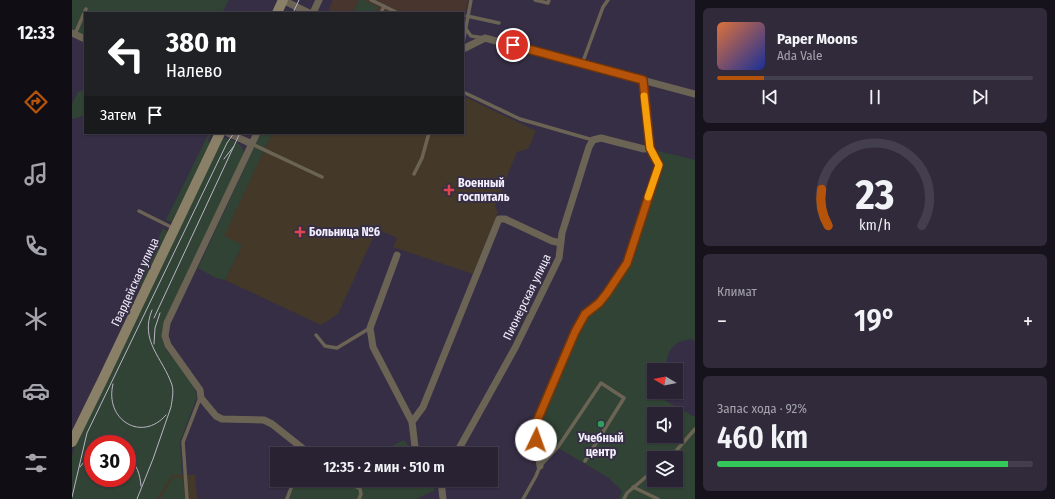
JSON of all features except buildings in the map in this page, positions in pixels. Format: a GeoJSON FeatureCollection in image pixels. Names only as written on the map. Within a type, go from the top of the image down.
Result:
{"type":"FeatureCollection","features":[{"type":"Feature","properties":{"kind":"street"},"geometry":{"type":"LineString","coordinates":[[277,12],[283,0],[307,12]]}},
{"type":"Feature","properties":{"kind":"street"},"geometry":{"type":"LineString","coordinates":[[313,12],[319,0]]}},
{"type":"Feature","properties":{"kind":"street"},"geometry":{"type":"LineString","coordinates":[[74,34],[84,39]]}},
{"type":"Feature","properties":{"kind":"street"},"geometry":{"type":"LineString","coordinates":[[464,48],[485,38],[695,94]]}},
{"type":"Feature","properties":{"kind":"street"},"geometry":{"type":"LineString","coordinates":[[540,466],[534,428],[575,332],[585,314],[603,298],[627,263],[659,165],[650,148],[643,80]]}},
{"type":"Feature","properties":{"kind":"street","name":"Гвардейская улица"},"geometry":{"type":"LineString","coordinates":[[72,442],[220,134]]}},
{"type":"Feature","properties":{"kind":"street"},"geometry":{"type":"LineString","coordinates":[[230,134],[252,144]]}},
{"type":"Feature","properties":{"kind":"street"},"geometry":{"type":"LineString","coordinates":[[257,134],[167,324],[165,336],[168,345],[200,390],[200,398],[216,416],[222,419],[264,420],[272,424],[300,447]]}},
{"type":"Feature","properties":{"kind":"street"},"geometry":{"type":"LineString","coordinates":[[593,140],[601,138],[644,149],[650,148]]}},
{"type":"Feature","properties":{"kind":"street","name":"Пионерская улица"},"geometry":{"type":"LineString","coordinates":[[460,447],[522,334],[559,258],[562,233],[589,147],[593,140]]}},
{"type":"Feature","properties":{"kind":"street"},"geometry":{"type":"LineString","coordinates":[[412,422],[423,407],[499,219],[505,218],[552,241],[561,243]]}},
{"type":"Feature","properties":{"kind":"street"},"geometry":{"type":"LineString","coordinates":[[397,255],[370,328],[373,347],[412,422],[415,447]]}},
{"type":"Feature","properties":{"kind":"street"},"geometry":{"type":"LineString","coordinates":[[442,487],[443,499]]}},
{"type":"Feature","properties":{"kind":"lane"},"geometry":{"type":"LineString","coordinates":[[372,0],[396,12]]}},
{"type":"Feature","properties":{"kind":"lane"},"geometry":{"type":"LineString","coordinates":[[464,38],[471,0]]}},
{"type":"Feature","properties":{"kind":"lane"},"geometry":{"type":"LineString","coordinates":[[535,0],[548,4],[549,0]]}},
{"type":"Feature","properties":{"kind":"lane"},"geometry":{"type":"LineString","coordinates":[[582,64],[603,6],[608,0]]}},
{"type":"Feature","properties":{"kind":"lane"},"geometry":{"type":"LineString","coordinates":[[381,12],[384,6]]}},
{"type":"Feature","properties":{"kind":"lane"},"geometry":{"type":"LineString","coordinates":[[74,34],[84,13]]}},
{"type":"Feature","properties":{"kind":"lane"},"geometry":{"type":"LineString","coordinates":[[467,16],[499,23]]}},
{"type":"Feature","properties":{"kind":"lane"},"geometry":{"type":"LineString","coordinates":[[466,28],[471,36],[485,38]]}},
{"type":"Feature","properties":{"kind":"lane"},"geometry":{"type":"LineString","coordinates":[[464,92],[520,119],[593,140]]}},
{"type":"Feature","properties":{"kind":"lane"},"geometry":{"type":"LineString","coordinates":[[414,174],[422,158],[429,134]]}},
{"type":"Feature","properties":{"kind":"lane"},"geometry":{"type":"LineString","coordinates":[[252,144],[322,178]]}},
{"type":"Feature","properties":{"kind":"lane"},"geometry":{"type":"LineString","coordinates":[[140,211],[174,228]]}},
{"type":"Feature","properties":{"kind":"lane"},"geometry":{"type":"LineString","coordinates":[[316,335],[325,346],[337,348],[370,328]]}},
{"type":"Feature","properties":{"kind":"lane"},"geometry":{"type":"LineString","coordinates":[[523,499],[540,466],[558,447],[600,383],[624,398],[585,461]]}},
{"type":"Feature","properties":{"kind":"lane"},"geometry":{"type":"LineString","coordinates":[[187,499],[182,442],[200,398]]}},
{"type":"Feature","properties":{"kind":"lane"},"geometry":{"type":"LineString","coordinates":[[676,451],[695,429]]}},
{"type":"Feature","properties":{"kind":"lane"},"geometry":{"type":"LineString","coordinates":[[624,499],[627,493],[647,476]]}},
{"type":"Feature","properties":{"kind":"lane"},"geometry":{"type":"LineString","coordinates":[[287,499],[291,487]]}},
{"type":"Feature","properties":{"kind":"lane"},"geometry":{"type":"LineString","coordinates":[[357,487],[360,489],[361,494],[359,499]]}},
{"type":"Feature","properties":{"kind":"lane"},"geometry":{"type":"LineString","coordinates":[[633,488],[658,499]]}},
{"type":"Feature","properties":{"kind":"shaded area"},"geometry":{"type":"Polygon","coordinates":[[[333,0],[468,0],[464,22],[464,12],[327,12],[333,0]]]}},
{"type":"Feature","properties":{"kind":"shaded area","name":"Больница №6"},"geometry":{"type":"Polygon","coordinates":[[[464,96],[536,131],[528,149],[517,152],[495,206],[498,212],[473,274],[393,247],[397,238],[377,229],[338,314],[321,325],[225,280],[242,245],[223,236],[272,134],[464,134],[464,96]]]}},
{"type":"Feature","properties":{"kind":"shaded area"},"geometry":{"type":"Polygon","coordinates":[[[172,475],[195,475],[197,499],[157,499],[172,475]]]}},
{"type":"Feature","properties":{"kind":"green space"},"geometry":{"type":"Polygon","coordinates":[[[72,0],[229,0],[223,12],[84,12],[84,36],[72,30],[72,0]]]}},
{"type":"Feature","properties":{"kind":"green space"},"geometry":{"type":"Polygon","coordinates":[[[359,0],[364,0],[378,7],[376,12],[353,12],[359,0]]]}},
{"type":"Feature","properties":{"kind":"green space"},"geometry":{"type":"Polygon","coordinates":[[[84,90],[84,115],[74,119],[72,118],[72,104],[78,92],[84,90]]]}},
{"type":"Feature","properties":{"kind":"green space"},"geometry":{"type":"Polygon","coordinates":[[[209,134],[211,134],[208,140],[210,143],[172,222],[166,220],[209,134]]]}},
{"type":"Feature","properties":{"kind":"green space"},"geometry":{"type":"Polygon","coordinates":[[[261,134],[272,134],[224,236],[242,245],[225,280],[216,278],[198,268],[261,134]]]}},
{"type":"Feature","properties":{"kind":"green space"},"geometry":{"type":"Polygon","coordinates":[[[224,138],[235,141],[243,149],[243,156],[162,333],[162,339],[166,349],[187,375],[197,397],[180,442],[182,475],[172,475],[157,499],[72,499],[72,456],[75,446],[221,141],[224,138]]]}},
{"type":"Feature","properties":{"kind":"green space"},"geometry":{"type":"Polygon","coordinates":[[[654,150],[695,160],[695,342],[692,339],[685,340],[675,345],[669,352],[666,363],[647,363],[647,399],[664,399],[677,407],[647,407],[647,443],[683,443],[683,410],[695,417],[695,499],[619,499],[622,491],[609,478],[548,442],[549,447],[542,449],[536,436],[557,379],[577,332],[630,263],[661,173],[660,162],[654,150]]]}},
{"type":"Feature","properties":{"kind":"green space"},"geometry":{"type":"Polygon","coordinates":[[[163,228],[168,232],[143,287],[135,287],[163,228]]]}},
{"type":"Feature","properties":{"kind":"green space"},"geometry":{"type":"Polygon","coordinates":[[[404,440],[410,447],[390,447],[404,440]]]}},
{"type":"Feature","properties":{"kind":"green space"},"geometry":{"type":"Polygon","coordinates":[[[174,477],[182,478],[185,499],[160,499],[174,477]]]}},
{"type":"Feature","properties":{"kind":"green space"},"geometry":{"type":"Polygon","coordinates":[[[290,487],[434,487],[435,490],[416,499],[284,499],[290,487]]]}},
{"type":"Feature","properties":{"kind":"tram line"},"geometry":{"type":"LineString","coordinates":[[293,12],[299,0]]}},
{"type":"Feature","properties":{"kind":"tram line"},"geometry":{"type":"LineString","coordinates":[[72,497],[87,433],[227,143],[233,134]]}},
{"type":"Feature","properties":{"kind":"tram line"},"geometry":{"type":"LineString","coordinates":[[154,318],[240,134]]}},
{"type":"Feature","properties":{"kind":"tram line"},"geometry":{"type":"LineString","coordinates":[[224,159],[234,146]]}},
{"type":"Feature","properties":{"kind":"tram line"},"geometry":{"type":"LineString","coordinates":[[137,499],[153,459],[171,407],[173,396],[172,385],[168,375],[150,340],[148,331],[152,310]]}},
{"type":"Feature","properties":{"kind":"tram line"},"geometry":{"type":"LineString","coordinates":[[154,344],[155,328],[160,313]]}},
{"type":"Feature","properties":{"kind":"tram line"},"geometry":{"type":"LineString","coordinates":[[113,384],[112,397],[114,408],[119,417],[127,424],[136,427],[146,427],[156,423],[166,415]]}},
{"type":"Feature","properties":{"kind":"tram line"},"geometry":{"type":"LineString","coordinates":[[80,467],[84,462]]}},
{"type":"Feature","properties":{"kind":"tram line"},"geometry":{"type":"LineString","coordinates":[[136,468],[140,477],[141,486]]}},
{"type":"Feature","properties":{"kind":"slow traffic"},"geometry":{"type":"LineString","coordinates":[[644,96],[650,148],[659,165],[648,197]]}},
{"type":"Feature","properties":{"kind":"place","name":"Военный госпиталь"},"geometry":{"type":"Point","coordinates":[449,190]}},
{"type":"Feature","properties":{"kind":"place","name":"Больница №6"},"geometry":{"type":"Point","coordinates":[300,232]}},
{"type":"Feature","properties":{"kind":"place","name":"Учебный центр"},"geometry":{"type":"Point","coordinates":[601,424]}},
{"type":"Feature","properties":{"kind":"route"},"geometry":{"type":"LineString","coordinates":[[513,45],[643,80],[650,148],[659,165],[627,263],[599,303],[585,314],[575,332],[534,428],[536,440]]}}]}
